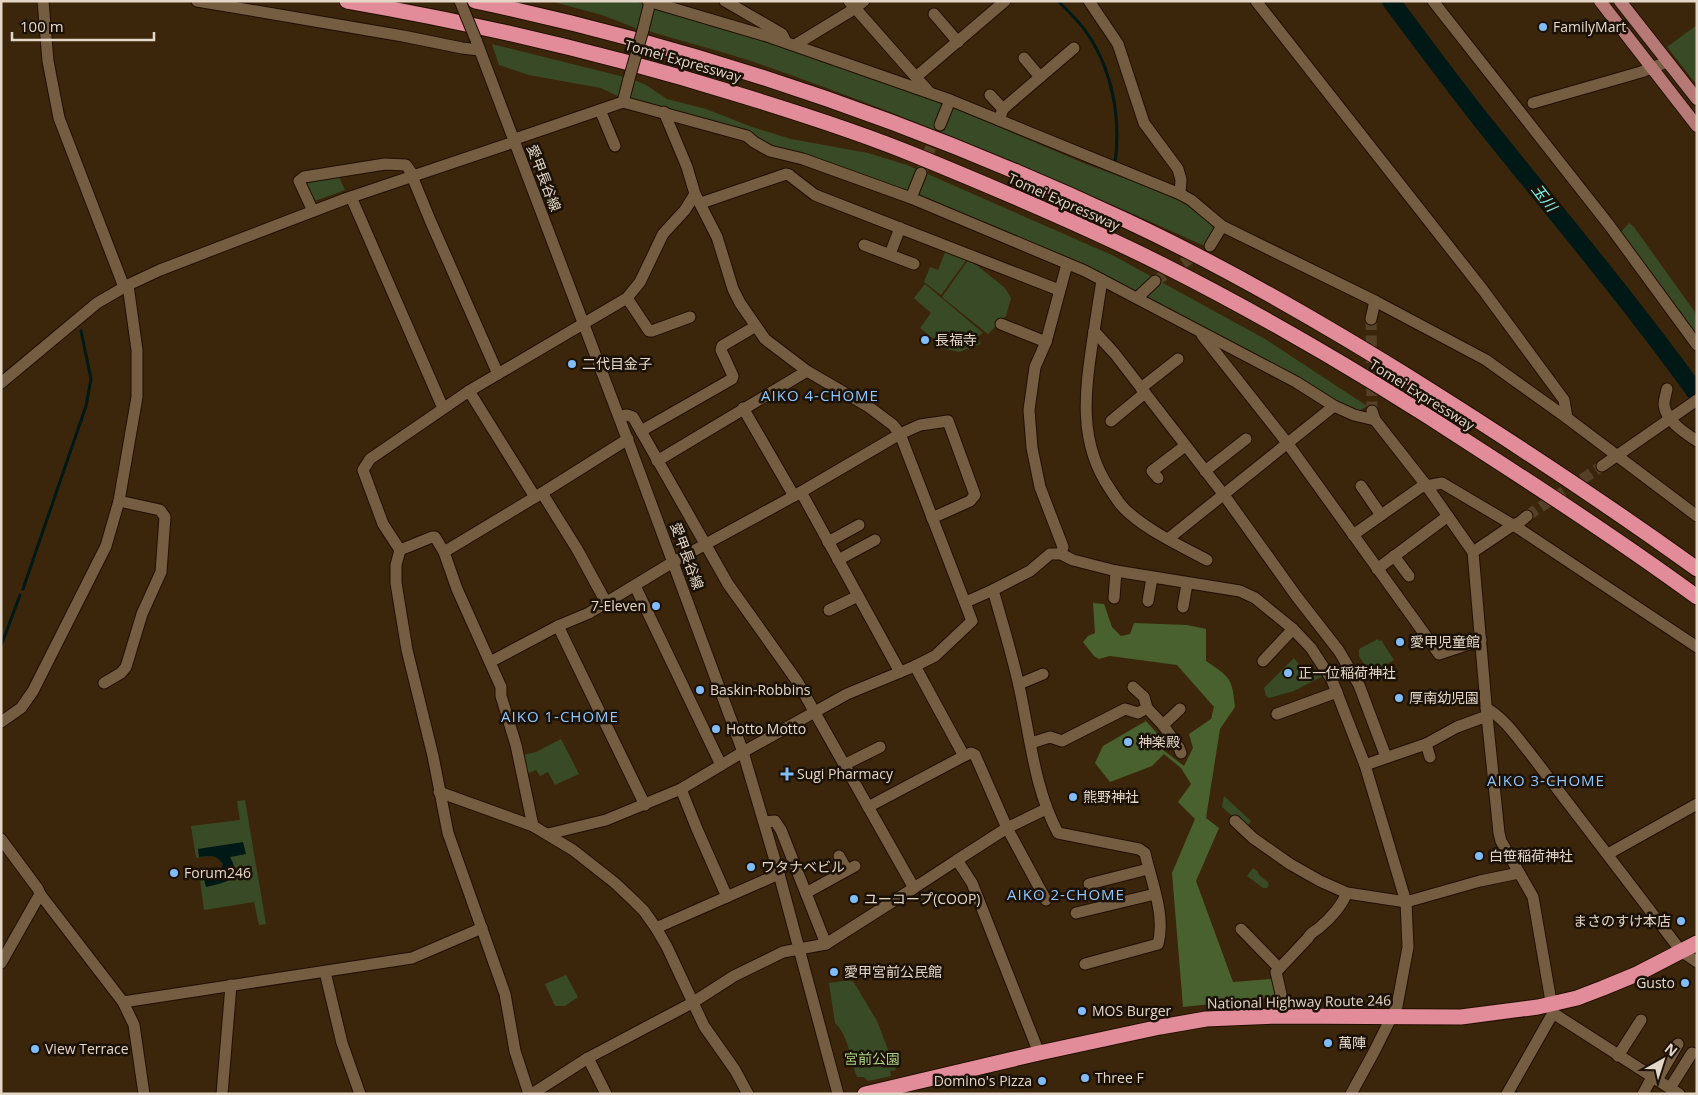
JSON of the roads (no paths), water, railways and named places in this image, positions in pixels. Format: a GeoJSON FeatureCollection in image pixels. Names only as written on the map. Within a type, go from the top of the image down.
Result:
{"type":"FeatureCollection","features":[{"type":"Feature","properties":{"kind":"highway","name":"Tomei Expressway"},"geometry":{"type":"LineString","coordinates":[[347,1],[497,29],[670,73],[838,126],[906,152],[1068,220],[1182,275],[1348,368],[1513,471],[1697,597]]}},
{"type":"Feature","properties":{"kind":"highway","name":"Tomei Expressway"},"geometry":{"type":"LineString","coordinates":[[475,1],[648,44],[750,74],[850,107],[923,133],[1128,221],[1280,300],[1383,361],[1524,450],[1623,516],[1697,570]]}},
{"type":"Feature","properties":{"kind":"highway","name":"National Highway Route 246"},"geometry":{"type":"LineString","coordinates":[[865,1094],[1160,1026],[1206,1019],[1231,1016],[1461,1017],[1552,1009],[1637,974],[1697,942]]}},
{"type":"Feature","properties":{"kind":"main road"},"geometry":{"type":"LineString","coordinates":[[1600,1],[1697,126]]}},
{"type":"Feature","properties":{"kind":"main road"},"geometry":{"type":"LineString","coordinates":[[1620,1],[1697,99]]}},
{"type":"Feature","properties":{"kind":"street"},"geometry":{"type":"LineString","coordinates":[[1,722],[21,708],[33,692],[106,546],[119,501],[136,397],[137,350],[126,286],[59,118],[48,61],[43,1]]}},
{"type":"Feature","properties":{"kind":"street"},"geometry":{"type":"LineString","coordinates":[[197,1],[462,48],[478,45]]}},
{"type":"Feature","properties":{"kind":"street","name":"愛甲長谷線"},"geometry":{"type":"LineString","coordinates":[[460,1],[628,439],[743,752],[779,874],[838,1094]]}},
{"type":"Feature","properties":{"kind":"street"},"geometry":{"type":"LineString","coordinates":[[623,102],[649,1],[791,44],[950,100],[1001,114],[1180,194],[1191,200],[1222,226],[1375,300],[1486,360],[1567,418],[1697,516]]}},
{"type":"Feature","properties":{"kind":"street"},"geometry":{"type":"LineString","coordinates":[[725,1],[782,34],[791,44]]}},
{"type":"Feature","properties":{"kind":"street"},"geometry":{"type":"LineString","coordinates":[[791,44],[852,5],[864,1]]}},
{"type":"Feature","properties":{"kind":"street"},"geometry":{"type":"LineString","coordinates":[[916,77],[1005,1]]}},
{"type":"Feature","properties":{"kind":"street"},"geometry":{"type":"LineString","coordinates":[[1089,1],[1118,44],[1144,123],[1178,169],[1181,180],[1180,194]]}},
{"type":"Feature","properties":{"kind":"street"},"geometry":{"type":"LineString","coordinates":[[1256,1],[1484,290],[1564,400],[1567,418]]}},
{"type":"Feature","properties":{"kind":"street"},"geometry":{"type":"LineString","coordinates":[[1433,1],[1609,225],[1697,345]]}},
{"type":"Feature","properties":{"kind":"street"},"geometry":{"type":"LineString","coordinates":[[852,5],[930,93]]}},
{"type":"Feature","properties":{"kind":"street"},"geometry":{"type":"LineString","coordinates":[[940,16],[958,42]]}},
{"type":"Feature","properties":{"kind":"street"},"geometry":{"type":"LineString","coordinates":[[1001,114],[1074,48]]}},
{"type":"Feature","properties":{"kind":"street"},"geometry":{"type":"LineString","coordinates":[[1024,58],[1040,77]]}},
{"type":"Feature","properties":{"kind":"street"},"geometry":{"type":"LineString","coordinates":[[1534,103],[1652,69],[1667,62]]}},
{"type":"Feature","properties":{"kind":"street"},"geometry":{"type":"LineString","coordinates":[[990,95],[1001,114]]}},
{"type":"Feature","properties":{"kind":"street"},"geometry":{"type":"LineString","coordinates":[[940,125],[950,100]]}},
{"type":"Feature","properties":{"kind":"street"},"geometry":{"type":"LineString","coordinates":[[1,383],[97,303],[126,286],[160,270],[351,197],[514,142],[518,138],[623,102],[747,136],[770,151],[794,156],[910,198],[1102,280],[1296,382],[1334,406],[1354,415],[1373,415],[1426,485],[1473,552],[1486,712],[1501,841],[1533,897],[1552,1009],[1507,1094]]}},
{"type":"Feature","properties":{"kind":"street"},"geometry":{"type":"LineString","coordinates":[[600,110],[615,146]]}},
{"type":"Feature","properties":{"kind":"street"},"geometry":{"type":"LineString","coordinates":[[548,834],[606,820],[681,789],[847,694],[935,656],[972,621],[900,434],[893,425],[869,407],[807,371],[765,339],[740,303],[733,289],[717,237],[698,198],[664,112]]}},
{"type":"Feature","properties":{"kind":"street"},"geometry":{"type":"LineString","coordinates":[[789,175],[794,156]]}},
{"type":"Feature","properties":{"kind":"street"},"geometry":{"type":"LineString","coordinates":[[313,211],[299,180],[304,177],[385,164],[406,166],[412,175],[498,374]]}},
{"type":"Feature","properties":{"kind":"street"},"geometry":{"type":"LineString","coordinates":[[910,198],[921,173]]}},
{"type":"Feature","properties":{"kind":"street"},"geometry":{"type":"LineString","coordinates":[[1046,809],[1007,828],[826,944],[783,952],[734,976],[692,1003],[588,1058],[531,1094],[515,1051],[505,994],[448,833],[433,756],[407,650],[396,583],[396,564],[400,550],[383,524],[363,470],[370,459],[443,408],[627,298],[640,282],[663,234],[698,198],[786,174],[815,195],[1059,290]]}},
{"type":"Feature","properties":{"kind":"street"},"geometry":{"type":"LineString","coordinates":[[351,197],[443,408]]}},
{"type":"Feature","properties":{"kind":"street"},"geometry":{"type":"LineString","coordinates":[[1210,246],[1222,226]]}},
{"type":"Feature","properties":{"kind":"street"},"geometry":{"type":"LineString","coordinates":[[890,254],[900,228]]}},
{"type":"Feature","properties":{"kind":"street"},"geometry":{"type":"LineString","coordinates":[[864,244],[914,264]]}},
{"type":"Feature","properties":{"kind":"street"},"geometry":{"type":"LineString","coordinates":[[1061,554],[1064,547],[1040,487],[1032,448],[1029,410],[1035,367],[1046,342],[1067,264]]}},
{"type":"Feature","properties":{"kind":"street"},"geometry":{"type":"LineString","coordinates":[[1102,280],[1086,386],[1086,417],[1095,462],[1105,481],[1128,512],[1168,539],[1207,560]]}},
{"type":"Feature","properties":{"kind":"street"},"geometry":{"type":"LineString","coordinates":[[1137,298],[1155,281]]}},
{"type":"Feature","properties":{"kind":"street"},"geometry":{"type":"LineString","coordinates":[[627,298],[649,331],[658,334],[687,321]]}},
{"type":"Feature","properties":{"kind":"street"},"geometry":{"type":"LineString","coordinates":[[1371,319],[1375,300]]}},
{"type":"Feature","properties":{"kind":"street"},"geometry":{"type":"LineString","coordinates":[[1001,324],[1046,342]]}},
{"type":"Feature","properties":{"kind":"street"},"geometry":{"type":"LineString","coordinates":[[641,431],[732,379],[721,350],[722,346],[756,326]]}},
{"type":"Feature","properties":{"kind":"street"},"geometry":{"type":"LineString","coordinates":[[1094,331],[1224,495],[1297,597],[1339,651],[1359,684],[1386,757]]}},
{"type":"Feature","properties":{"kind":"street"},"geometry":{"type":"LineString","coordinates":[[1199,331],[1288,444],[1439,654],[1481,640]]}},
{"type":"Feature","properties":{"kind":"street"},"geometry":{"type":"LineString","coordinates":[[1111,421],[1178,359]]}},
{"type":"Feature","properties":{"kind":"street"},"geometry":{"type":"LineString","coordinates":[[657,460],[807,371]]}},
{"type":"Feature","properties":{"kind":"street"},"geometry":{"type":"LineString","coordinates":[[1667,389],[1664,406],[1673,417],[1676,426],[1697,441]]}},
{"type":"Feature","properties":{"kind":"street"},"geometry":{"type":"LineString","coordinates":[[469,392],[577,549],[607,604]]}},
{"type":"Feature","properties":{"kind":"street"},"geometry":{"type":"LineString","coordinates":[[1602,466],[1697,400]]}},
{"type":"Feature","properties":{"kind":"street"},"geometry":{"type":"LineString","coordinates":[[1168,539],[1334,406]]}},
{"type":"Feature","properties":{"kind":"street"},"geometry":{"type":"LineString","coordinates":[[743,408],[828,542],[900,672]]}},
{"type":"Feature","properties":{"kind":"street"},"geometry":{"type":"LineString","coordinates":[[619,416],[628,415],[633,417],[728,584],[797,681],[914,888]]}},
{"type":"Feature","properties":{"kind":"street"},"geometry":{"type":"LineString","coordinates":[[490,662],[558,626],[589,614],[607,604],[673,562],[797,494],[900,434],[920,425],[948,421],[975,495],[970,501],[932,518]]}},
{"type":"Feature","properties":{"kind":"street"},"geometry":{"type":"LineString","coordinates":[[444,552],[628,439]]}},
{"type":"Feature","properties":{"kind":"street"},"geometry":{"type":"LineString","coordinates":[[1205,471],[1246,439]]}},
{"type":"Feature","properties":{"kind":"street"},"geometry":{"type":"LineString","coordinates":[[1153,471],[1185,446]]}},
{"type":"Feature","properties":{"kind":"street"},"geometry":{"type":"LineString","coordinates":[[1353,535],[1426,485],[1442,483],[1513,525],[1697,647]]}},
{"type":"Feature","properties":{"kind":"street"},"geometry":{"type":"LineString","coordinates":[[1361,486],[1381,515]]}},
{"type":"Feature","properties":{"kind":"street"},"geometry":{"type":"LineString","coordinates":[[104,683],[122,673],[126,668],[142,614],[161,572],[162,563],[165,517],[163,513],[160,510],[119,501]]}},
{"type":"Feature","properties":{"kind":"street"},"geometry":{"type":"LineString","coordinates":[[1377,569],[1448,516]]}},
{"type":"Feature","properties":{"kind":"street"},"geometry":{"type":"LineString","coordinates":[[1473,552],[1527,516]]}},
{"type":"Feature","properties":{"kind":"street"},"geometry":{"type":"LineString","coordinates":[[828,542],[855,525]]}},
{"type":"Feature","properties":{"kind":"street"},"geometry":{"type":"LineString","coordinates":[[400,550],[435,537],[444,552],[470,620],[501,687],[501,696],[516,745],[534,826]]}},
{"type":"Feature","properties":{"kind":"street"},"geometry":{"type":"LineString","coordinates":[[838,560],[869,542]]}},
{"type":"Feature","properties":{"kind":"street"},"geometry":{"type":"LineString","coordinates":[[966,602],[1030,571],[1050,554],[1061,554],[1073,560],[1116,571],[1187,584],[1240,591],[1255,598],[1293,629],[1311,648],[1338,692],[1365,764],[1406,902],[1408,947],[1397,1006],[1351,1094]]}},
{"type":"Feature","properties":{"kind":"street"},"geometry":{"type":"LineString","coordinates":[[1394,556],[1410,576]]}},
{"type":"Feature","properties":{"kind":"street"},"geometry":{"type":"LineString","coordinates":[[1114,598],[1116,571]]}},
{"type":"Feature","properties":{"kind":"street"},"geometry":{"type":"LineString","coordinates":[[1148,601],[1152,578]]}},
{"type":"Feature","properties":{"kind":"street"},"geometry":{"type":"LineString","coordinates":[[1183,607],[1187,584]]}},
{"type":"Feature","properties":{"kind":"street"},"geometry":{"type":"LineString","coordinates":[[635,586],[720,765]]}},
{"type":"Feature","properties":{"kind":"street"},"geometry":{"type":"LineString","coordinates":[[994,590],[1019,684],[1035,768],[1046,809],[1058,833],[1139,849],[1145,852],[1160,914],[1158,944],[1085,964]]}},
{"type":"Feature","properties":{"kind":"street"},"geometry":{"type":"LineString","coordinates":[[828,610],[858,596]]}},
{"type":"Feature","properties":{"kind":"street"},"geometry":{"type":"LineString","coordinates":[[558,626],[645,805]]}},
{"type":"Feature","properties":{"kind":"street"},"geometry":{"type":"LineString","coordinates":[[1263,661],[1293,629]]}},
{"type":"Feature","properties":{"kind":"street"},"geometry":{"type":"LineString","coordinates":[[915,666],[964,756]]}},
{"type":"Feature","properties":{"kind":"street"},"geometry":{"type":"LineString","coordinates":[[1332,680],[1350,670]]}},
{"type":"Feature","properties":{"kind":"street"},"geometry":{"type":"LineString","coordinates":[[1019,684],[1043,674]]}},
{"type":"Feature","properties":{"kind":"street"},"geometry":{"type":"LineString","coordinates":[[1133,687],[1144,697],[1147,708],[1163,725],[1181,753]]}},
{"type":"Feature","properties":{"kind":"street"},"geometry":{"type":"LineString","coordinates":[[1277,714],[1338,692]]}},
{"type":"Feature","properties":{"kind":"street"},"geometry":{"type":"LineString","coordinates":[[1031,743],[1050,737],[1062,741],[1125,709],[1138,712],[1147,708]]}},
{"type":"Feature","properties":{"kind":"street"},"geometry":{"type":"LineString","coordinates":[[1163,725],[1180,709]]}},
{"type":"Feature","properties":{"kind":"street"},"geometry":{"type":"LineString","coordinates":[[1365,764],[1426,744],[1486,712],[1494,712],[1530,752],[1681,951],[1697,962]]}},
{"type":"Feature","properties":{"kind":"street"},"geometry":{"type":"LineString","coordinates":[[1426,744],[1430,757]]}},
{"type":"Feature","properties":{"kind":"street"},"geometry":{"type":"LineString","coordinates":[[844,765],[880,747]]}},
{"type":"Feature","properties":{"kind":"street"},"geometry":{"type":"LineString","coordinates":[[868,807],[964,756],[971,753],[975,755],[1031,881],[1046,900]]}},
{"type":"Feature","properties":{"kind":"street"},"geometry":{"type":"LineString","coordinates":[[681,789],[696,829],[727,897]]}},
{"type":"Feature","properties":{"kind":"street"},"geometry":{"type":"LineString","coordinates":[[439,792],[534,826],[548,834],[573,850],[615,883],[644,911],[667,947],[704,1026],[735,1070],[748,1094]]}},
{"type":"Feature","properties":{"kind":"street"},"geometry":{"type":"LineString","coordinates":[[1608,854],[1697,804]]}},
{"type":"Feature","properties":{"kind":"street"},"geometry":{"type":"LineString","coordinates":[[764,822],[775,821],[781,830],[826,944]]}},
{"type":"Feature","properties":{"kind":"street"},"geometry":{"type":"LineString","coordinates":[[1235,821],[1254,838],[1290,864],[1320,881],[1347,893],[1406,902],[1518,873]]}},
{"type":"Feature","properties":{"kind":"street"},"geometry":{"type":"LineString","coordinates":[[1,839],[40,894],[123,1002],[134,1025],[144,1094]]}},
{"type":"Feature","properties":{"kind":"street"},"geometry":{"type":"LineString","coordinates":[[806,893],[851,868],[839,856]]}},
{"type":"Feature","properties":{"kind":"street"},"geometry":{"type":"LineString","coordinates":[[957,860],[972,883],[1039,1053]]}},
{"type":"Feature","properties":{"kind":"street"},"geometry":{"type":"LineString","coordinates":[[1089,884],[1148,869]]}},
{"type":"Feature","properties":{"kind":"street"},"geometry":{"type":"LineString","coordinates":[[656,928],[779,874]]}},
{"type":"Feature","properties":{"kind":"street"},"geometry":{"type":"LineString","coordinates":[[1286,1016],[1276,972],[1294,954],[1311,932],[1323,924],[1342,906],[1347,893]]}},
{"type":"Feature","properties":{"kind":"street"},"geometry":{"type":"LineString","coordinates":[[1,963],[40,894]]}},
{"type":"Feature","properties":{"kind":"street"},"geometry":{"type":"LineString","coordinates":[[1076,913],[1107,911],[1155,894]]}},
{"type":"Feature","properties":{"kind":"street"},"geometry":{"type":"LineString","coordinates":[[123,1002],[412,958],[482,928]]}},
{"type":"Feature","properties":{"kind":"street"},"geometry":{"type":"LineString","coordinates":[[1242,934],[1279,968]]}},
{"type":"Feature","properties":{"kind":"street"},"geometry":{"type":"LineString","coordinates":[[325,972],[342,1042],[360,1094]]}},
{"type":"Feature","properties":{"kind":"street"},"geometry":{"type":"LineString","coordinates":[[222,1094],[231,985]]}},
{"type":"Feature","properties":{"kind":"street"},"geometry":{"type":"LineString","coordinates":[[1552,1009],[1618,1056],[1675,1091],[1692,1053]]}},
{"type":"Feature","properties":{"kind":"street"},"geometry":{"type":"LineString","coordinates":[[1618,1056],[1641,1020]]}},
{"type":"Feature","properties":{"kind":"street"},"geometry":{"type":"LineString","coordinates":[[1643,1094],[1678,1044]]}},
{"type":"Feature","properties":{"kind":"street"},"geometry":{"type":"LineString","coordinates":[[588,1058],[606,1094]]}},
{"type":"Feature","properties":{"kind":"water"},"geometry":{"type":"Polygon","coordinates":[[[243,842],[246,854],[230,857],[235,871],[233,876],[225,882],[206,887],[204,879],[219,875],[223,864],[215,857],[199,857],[198,849],[243,842]]]}},
{"type":"Feature","properties":{"kind":"waterway"},"geometry":{"type":"LineString","coordinates":[[1058,1],[1087,33],[1096,48],[1109,79],[1116,113],[1117,147],[1115,164]]}},
{"type":"Feature","properties":{"kind":"waterway","name":"玉川"},"geometry":{"type":"LineString","coordinates":[[1391,1],[1465,99],[1621,294],[1697,394]]}},
{"type":"Feature","properties":{"kind":"waterway"},"geometry":{"type":"LineString","coordinates":[[23,589],[86,406],[91,379],[81,331]]}},
{"type":"Feature","properties":{"kind":"waterway"},"geometry":{"type":"LineString","coordinates":[[1,646],[20,595]]}},
{"type":"Feature","properties":{"kind":"tunnel"},"geometry":{"type":"LineString","coordinates":[[921,173],[937,131]]}},
{"type":"Feature","properties":{"kind":"tunnel"},"geometry":{"type":"LineString","coordinates":[[1155,281],[1202,251]]}},
{"type":"Feature","properties":{"kind":"tunnel"},"geometry":{"type":"LineString","coordinates":[[1371,319],[1372,411]]}},
{"type":"Feature","properties":{"kind":"tunnel"},"geometry":{"type":"LineString","coordinates":[[1527,516],[1602,466]]}},
{"type":"Feature","properties":{"kind":"place","name":"FamilyMart"},"geometry":{"type":"Point","coordinates":[1543,27]}},
{"type":"Feature","properties":{"kind":"place","name":"長福寺"},"geometry":{"type":"Point","coordinates":[925,340]}},
{"type":"Feature","properties":{"kind":"place","name":"二代目金子"},"geometry":{"type":"Point","coordinates":[572,364]}},
{"type":"Feature","properties":{"kind":"place","name":"7-Eleven"},"geometry":{"type":"Point","coordinates":[656,606]}},
{"type":"Feature","properties":{"kind":"place","name":"愛甲児童館"},"geometry":{"type":"Point","coordinates":[1400,642]}},
{"type":"Feature","properties":{"kind":"place","name":"正一位稲荷神社"},"geometry":{"type":"Point","coordinates":[1288,673]}},
{"type":"Feature","properties":{"kind":"place","name":"Baskin-Robbins"},"geometry":{"type":"Point","coordinates":[700,690]}},
{"type":"Feature","properties":{"kind":"place","name":"厚南幼児園"},"geometry":{"type":"Point","coordinates":[1399,698]}},
{"type":"Feature","properties":{"kind":"place","name":"Hotto Motto"},"geometry":{"type":"Point","coordinates":[716,729]}},
{"type":"Feature","properties":{"kind":"place","name":"神楽殿"},"geometry":{"type":"Point","coordinates":[1128,742]}},
{"type":"Feature","properties":{"kind":"place","name":"Sugi Pharmacy"},"geometry":{"type":"Point","coordinates":[787,774]}},
{"type":"Feature","properties":{"kind":"place","name":"熊野神社"},"geometry":{"type":"Point","coordinates":[1073,797]}},
{"type":"Feature","properties":{"kind":"place","name":"白笹稲荷神社"},"geometry":{"type":"Point","coordinates":[1479,856]}},
{"type":"Feature","properties":{"kind":"place","name":"ワタナベビル"},"geometry":{"type":"Point","coordinates":[751,867]}},
{"type":"Feature","properties":{"kind":"place","name":"Forum246"},"geometry":{"type":"Point","coordinates":[174,873]}},
{"type":"Feature","properties":{"kind":"place","name":"ユーコープ(COOP)"},"geometry":{"type":"Point","coordinates":[854,899]}},
{"type":"Feature","properties":{"kind":"place","name":"まさのすけ本店"},"geometry":{"type":"Point","coordinates":[1681,921]}},
{"type":"Feature","properties":{"kind":"place","name":"愛甲宮前公民館"},"geometry":{"type":"Point","coordinates":[834,972]}},
{"type":"Feature","properties":{"kind":"place","name":"Gusto"},"geometry":{"type":"Point","coordinates":[1685,983]}},
{"type":"Feature","properties":{"kind":"place","name":"MOS Burger"},"geometry":{"type":"Point","coordinates":[1082,1011]}},
{"type":"Feature","properties":{"kind":"place","name":"萬陣"},"geometry":{"type":"Point","coordinates":[1328,1043]}},
{"type":"Feature","properties":{"kind":"place","name":"View Terrace"},"geometry":{"type":"Point","coordinates":[35,1049]}},
{"type":"Feature","properties":{"kind":"place","name":"Three F"},"geometry":{"type":"Point","coordinates":[1085,1078]}},
{"type":"Feature","properties":{"kind":"place","name":"Domino's Pizza"},"geometry":{"type":"Point","coordinates":[1042,1081]}},
{"type":"Feature","properties":{"kind":"district","name":"AIKO 4-CHOME"},"geometry":{"type":"Point","coordinates":[820,396]}},
{"type":"Feature","properties":{"kind":"district","name":"AIKO 1-CHOME"},"geometry":{"type":"Point","coordinates":[560,717]}},
{"type":"Feature","properties":{"kind":"district","name":"AIKO 3-CHOME"},"geometry":{"type":"Point","coordinates":[1546,781]}},
{"type":"Feature","properties":{"kind":"district","name":"AIKO 2-CHOME"},"geometry":{"type":"Point","coordinates":[1066,895]}},
{"type":"Feature","properties":{"kind":"park label","name":"宮前公園"},"geometry":{"type":"Point","coordinates":[872,1059]}}]}
